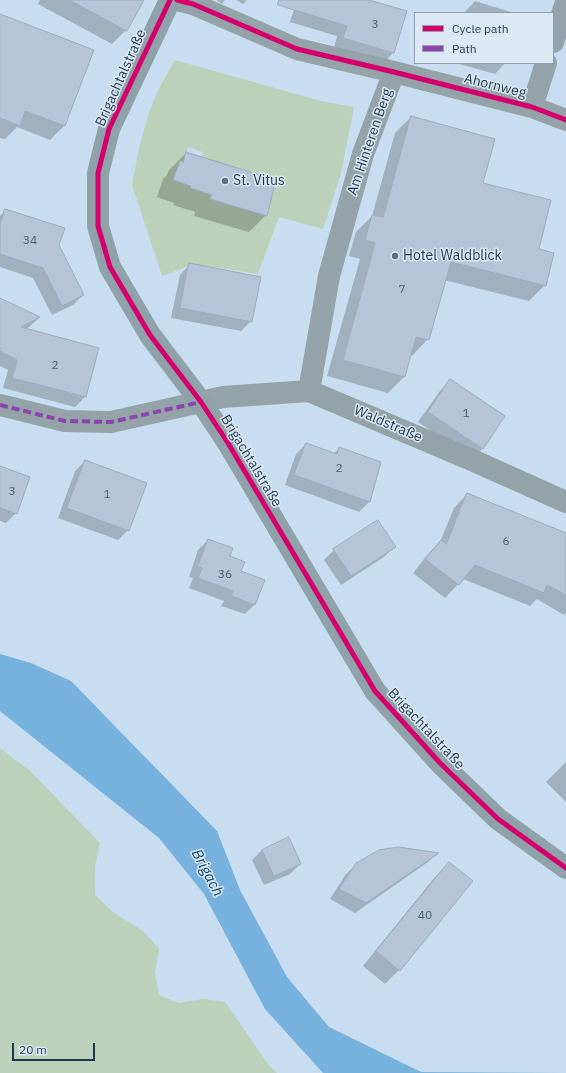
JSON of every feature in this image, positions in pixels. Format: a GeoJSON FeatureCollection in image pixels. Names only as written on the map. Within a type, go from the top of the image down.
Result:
{"type":"FeatureCollection","features":[{"type":"Feature","properties":{"kind":"street","name":"Brigachtalstraße"},"geometry":{"type":"LineString","coordinates":[[170,0],[109,129],[98,172],[98,226],[110,267],[150,335],[201,402],[228,443],[374,691],[440,763],[498,819],[566,868]]}},
{"type":"Feature","properties":{"kind":"street","name":"Am Hinteren Berg"},"geometry":{"type":"LineString","coordinates":[[177,0],[193,4],[297,49],[394,72],[363,154],[329,276],[308,391]]}},
{"type":"Feature","properties":{"kind":"street"},"geometry":{"type":"LineString","coordinates":[[554,39],[566,2]]}},
{"type":"Feature","properties":{"kind":"street"},"geometry":{"type":"LineString","coordinates":[[532,107],[546,64]]}},
{"type":"Feature","properties":{"kind":"street","name":"Ahornweg"},"geometry":{"type":"LineString","coordinates":[[394,72],[532,107],[566,120]]}},
{"type":"Feature","properties":{"kind":"street","name":"Waldstraße"},"geometry":{"type":"LineString","coordinates":[[0,405],[66,421],[111,422],[223,398],[308,391],[472,460],[566,502]]}},
{"type":"Feature","properties":{"kind":"green space"},"geometry":{"type":"Polygon","coordinates":[[[175,60],[321,101],[354,107],[340,177],[323,229],[279,217],[258,274],[194,264],[162,276],[132,185],[140,144],[149,113],[158,90],[175,60]],[[188,147],[183,161],[180,161],[173,180],[191,184],[190,188],[212,193],[210,198],[267,215],[276,180],[221,163],[200,163],[203,152],[188,147]]]}},
{"type":"Feature","properties":{"kind":"green space"},"geometry":{"type":"Polygon","coordinates":[[[0,748],[29,770],[100,843],[95,866],[95,895],[114,913],[143,931],[159,949],[155,973],[159,995],[179,1003],[203,999],[225,1002],[268,1064],[277,1073],[0,1073],[0,748]]]}},
{"type":"Feature","properties":{"kind":"water","name":"Brigach"},"geometry":{"type":"Polygon","coordinates":[[[0,654],[31,663],[71,681],[217,831],[240,890],[287,977],[329,1027],[421,1072],[566,1073],[323,1073],[265,1009],[204,894],[159,838],[0,711],[0,654]]]}},
{"type":"Feature","properties":{"kind":"building"},"geometry":{"type":"Polygon","coordinates":[[[70,0],[144,0],[127,31],[70,0]]]}},
{"type":"Feature","properties":{"kind":"building"},"geometry":{"type":"Polygon","coordinates":[[[279,0],[369,0],[407,11],[394,53],[343,38],[347,26],[278,5],[279,0]]]}},
{"type":"Feature","properties":{"kind":"building"},"geometry":{"type":"Polygon","coordinates":[[[0,14],[94,50],[65,126],[25,111],[20,126],[0,118],[0,14]]]}},
{"type":"Feature","properties":{"kind":"building"},"geometry":{"type":"Polygon","coordinates":[[[411,116],[495,139],[483,183],[551,200],[539,249],[554,253],[546,286],[451,262],[429,340],[416,337],[405,377],[343,360],[375,243],[365,240],[372,215],[383,217],[411,116]]]}},
{"type":"Feature","properties":{"kind":"building","name":"St. Vitus"},"geometry":{"type":"Polygon","coordinates":[[[186,152],[276,180],[267,216],[210,199],[212,195],[190,188],[191,186],[173,180],[180,161],[183,162],[186,152]]]}},
{"type":"Feature","properties":{"kind":"building"},"geometry":{"type":"Polygon","coordinates":[[[5,209],[65,228],[59,245],[84,295],[62,306],[43,268],[0,254],[0,225],[5,209]]]}},
{"type":"Feature","properties":{"kind":"building"},"geometry":{"type":"Polygon","coordinates":[[[189,263],[261,277],[252,322],[180,308],[189,263]]]}},
{"type":"Feature","properties":{"kind":"building"},"geometry":{"type":"Polygon","coordinates":[[[0,298],[40,317],[21,327],[99,348],[86,397],[12,378],[17,360],[0,351],[0,298]]]}},
{"type":"Feature","properties":{"kind":"building"},"geometry":{"type":"Polygon","coordinates":[[[450,379],[505,416],[483,449],[428,412],[450,379]]]}},
{"type":"Feature","properties":{"kind":"building"},"geometry":{"type":"Polygon","coordinates":[[[306,443],[337,454],[339,447],[381,462],[370,502],[294,475],[306,443]]]}},
{"type":"Feature","properties":{"kind":"building"},"geometry":{"type":"Polygon","coordinates":[[[85,460],[147,483],[129,531],[67,508],[85,460]]]}},
{"type":"Feature","properties":{"kind":"building"},"geometry":{"type":"Polygon","coordinates":[[[0,466],[30,477],[17,514],[0,508],[0,466]]]}},
{"type":"Feature","properties":{"kind":"building"},"geometry":{"type":"Polygon","coordinates":[[[467,493],[566,533],[566,595],[547,585],[544,593],[475,565],[459,585],[425,559],[441,540],[446,544],[467,493]]]}},
{"type":"Feature","properties":{"kind":"building"},"geometry":{"type":"Polygon","coordinates":[[[378,520],[396,547],[351,576],[333,549],[378,520]]]}},
{"type":"Feature","properties":{"kind":"building"},"geometry":{"type":"Polygon","coordinates":[[[208,539],[233,548],[230,556],[245,562],[241,571],[265,580],[255,605],[231,596],[233,591],[198,578],[202,568],[198,567],[208,539]]]}},
{"type":"Feature","properties":{"kind":"building"},"geometry":{"type":"Polygon","coordinates":[[[289,837],[301,864],[274,876],[262,850],[289,837]]]}},
{"type":"Feature","properties":{"kind":"building"},"geometry":{"type":"Polygon","coordinates":[[[399,847],[439,853],[366,903],[339,889],[356,863],[379,850],[399,847]]]}},
{"type":"Feature","properties":{"kind":"building"},"geometry":{"type":"Polygon","coordinates":[[[449,862],[473,881],[400,971],[376,951],[449,862]]]}},
{"type":"Feature","properties":{"kind":"marked path"},"geometry":{"type":"LineString","coordinates":[[0,405],[65,421],[111,422],[201,402]]}},
{"type":"Feature","properties":{"kind":"cycle path"},"geometry":{"type":"LineString","coordinates":[[170,0],[109,129],[98,173],[98,226],[110,267],[150,335],[201,402],[228,443],[375,691],[440,763],[498,819],[566,868]]}},
{"type":"Feature","properties":{"kind":"cycle path"},"geometry":{"type":"LineString","coordinates":[[177,0],[193,4],[297,49],[532,107],[566,120]]}},
{"type":"Feature","properties":{"kind":"place","name":"St. Vitus"},"geometry":{"type":"Point","coordinates":[225,181]}},
{"type":"Feature","properties":{"kind":"place","name":"Hotel Waldblick"},"geometry":{"type":"Point","coordinates":[395,256]}}]}
